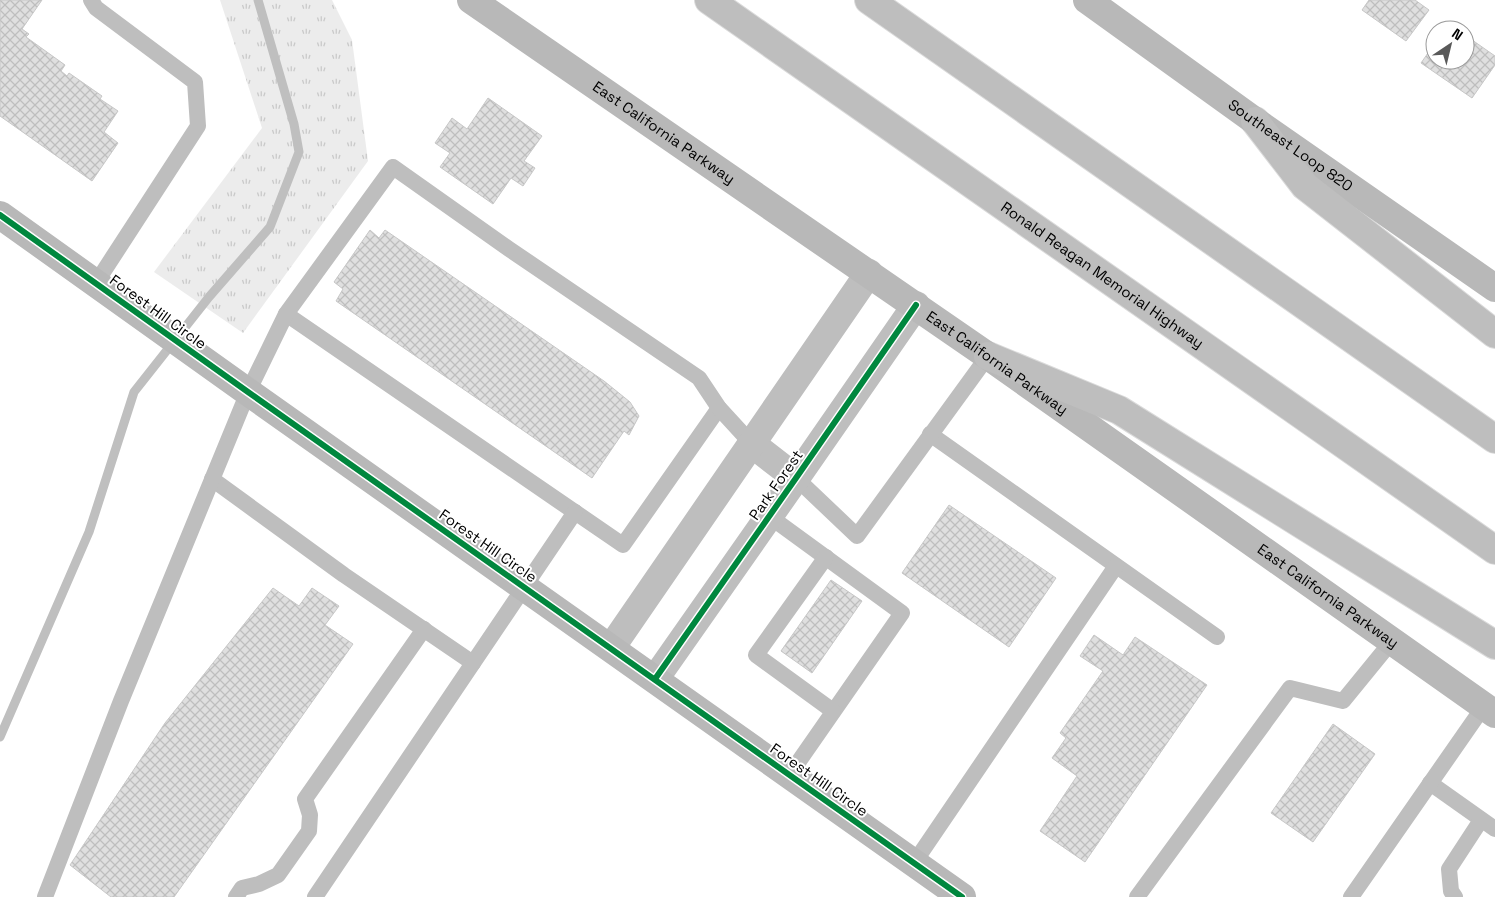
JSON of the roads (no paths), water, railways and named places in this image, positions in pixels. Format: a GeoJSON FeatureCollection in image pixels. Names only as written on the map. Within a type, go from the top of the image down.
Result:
{"type":"FeatureCollection","features":[{"type":"Feature","properties":{"kind":"main road","name":"East California Parkway"},"geometry":{"type":"LineString","coordinates":[[472,0],[916,305],[1490,710]]}},
{"type":"Feature","properties":{"kind":"main road","name":"Ronald Reagan Memorial Highway"},"geometry":{"type":"LineString","coordinates":[[709,0],[1495,550]]}},
{"type":"Feature","properties":{"kind":"main road"},"geometry":{"type":"LineString","coordinates":[[869,0],[1495,439]]}},
{"type":"Feature","properties":{"kind":"main road","name":"Southeast Loop 820"},"geometry":{"type":"LineString","coordinates":[[1087,0],[1255,121],[1495,288]]}},
{"type":"Feature","properties":{"kind":"main road"},"geometry":{"type":"LineString","coordinates":[[1255,121],[1304,186],[1495,334]]}},
{"type":"Feature","properties":{"kind":"main road","name":"Forest Hill Circle"},"geometry":{"type":"LineString","coordinates":[[0,215],[962,897]]}},
{"type":"Feature","properties":{"kind":"main road"},"geometry":{"type":"LineString","coordinates":[[611,648],[869,273]]}},
{"type":"Feature","properties":{"kind":"main road","name":"Park Forest"},"geometry":{"type":"LineString","coordinates":[[654,679],[916,305]]}},
{"type":"Feature","properties":{"kind":"main road"},"geometry":{"type":"LineString","coordinates":[[988,356],[1118,410],[1495,645]]}},
{"type":"Feature","properties":{"kind":"main road","name":"Park Forest"},"geometry":{"type":"LineString","coordinates":[[752,444],[796,478]]}},
{"type":"Feature","properties":{"kind":"lane"},"geometry":{"type":"LineString","coordinates":[[90,0],[96,8],[195,82],[198,126],[96,283]]}},
{"type":"Feature","properties":{"kind":"lane"},"geometry":{"type":"LineString","coordinates":[[45,897],[121,701],[248,392],[286,314],[393,166],[509,249],[699,378],[719,408],[752,444]]}},
{"type":"Feature","properties":{"kind":"lane"},"geometry":{"type":"LineString","coordinates":[[286,314],[623,545],[719,408]]}},
{"type":"Feature","properties":{"kind":"lane"},"geometry":{"type":"LineString","coordinates":[[796,478],[857,536],[988,356]]}},
{"type":"Feature","properties":{"kind":"lane"},"geometry":{"type":"LineString","coordinates":[[930,434],[1217,637]]}},
{"type":"Feature","properties":{"kind":"lane"},"geometry":{"type":"LineString","coordinates":[[212,479],[344,575],[473,663]]}},
{"type":"Feature","properties":{"kind":"lane"},"geometry":{"type":"LineString","coordinates":[[316,897],[575,512]]}},
{"type":"Feature","properties":{"kind":"lane"},"geometry":{"type":"LineString","coordinates":[[769,516],[902,613],[790,774]]}},
{"type":"Feature","properties":{"kind":"lane"},"geometry":{"type":"LineString","coordinates":[[826,557],[756,655],[833,712]]}},
{"type":"Feature","properties":{"kind":"lane"},"geometry":{"type":"LineString","coordinates":[[914,863],[1116,566]]}},
{"type":"Feature","properties":{"kind":"lane"},"geometry":{"type":"LineString","coordinates":[[236,897],[242,888],[259,884],[278,875],[309,831],[310,815],[305,799],[424,629]]}},
{"type":"Feature","properties":{"kind":"lane"},"geometry":{"type":"LineString","coordinates":[[1139,896],[1290,688],[1343,701],[1392,641]]}},
{"type":"Feature","properties":{"kind":"lane"},"geometry":{"type":"LineString","coordinates":[[1351,897],[1430,783],[1490,710]]}},
{"type":"Feature","properties":{"kind":"lane"},"geometry":{"type":"LineString","coordinates":[[1430,783],[1495,829]]}},
{"type":"Feature","properties":{"kind":"lane"},"geometry":{"type":"LineString","coordinates":[[1455,897],[1451,891],[1449,869],[1481,820]]}},
{"type":"Feature","properties":{"kind":"waterway"},"geometry":{"type":"LineString","coordinates":[[0,737],[89,532],[134,392],[209,297],[270,227],[299,152],[294,124],[258,0]]}}]}
